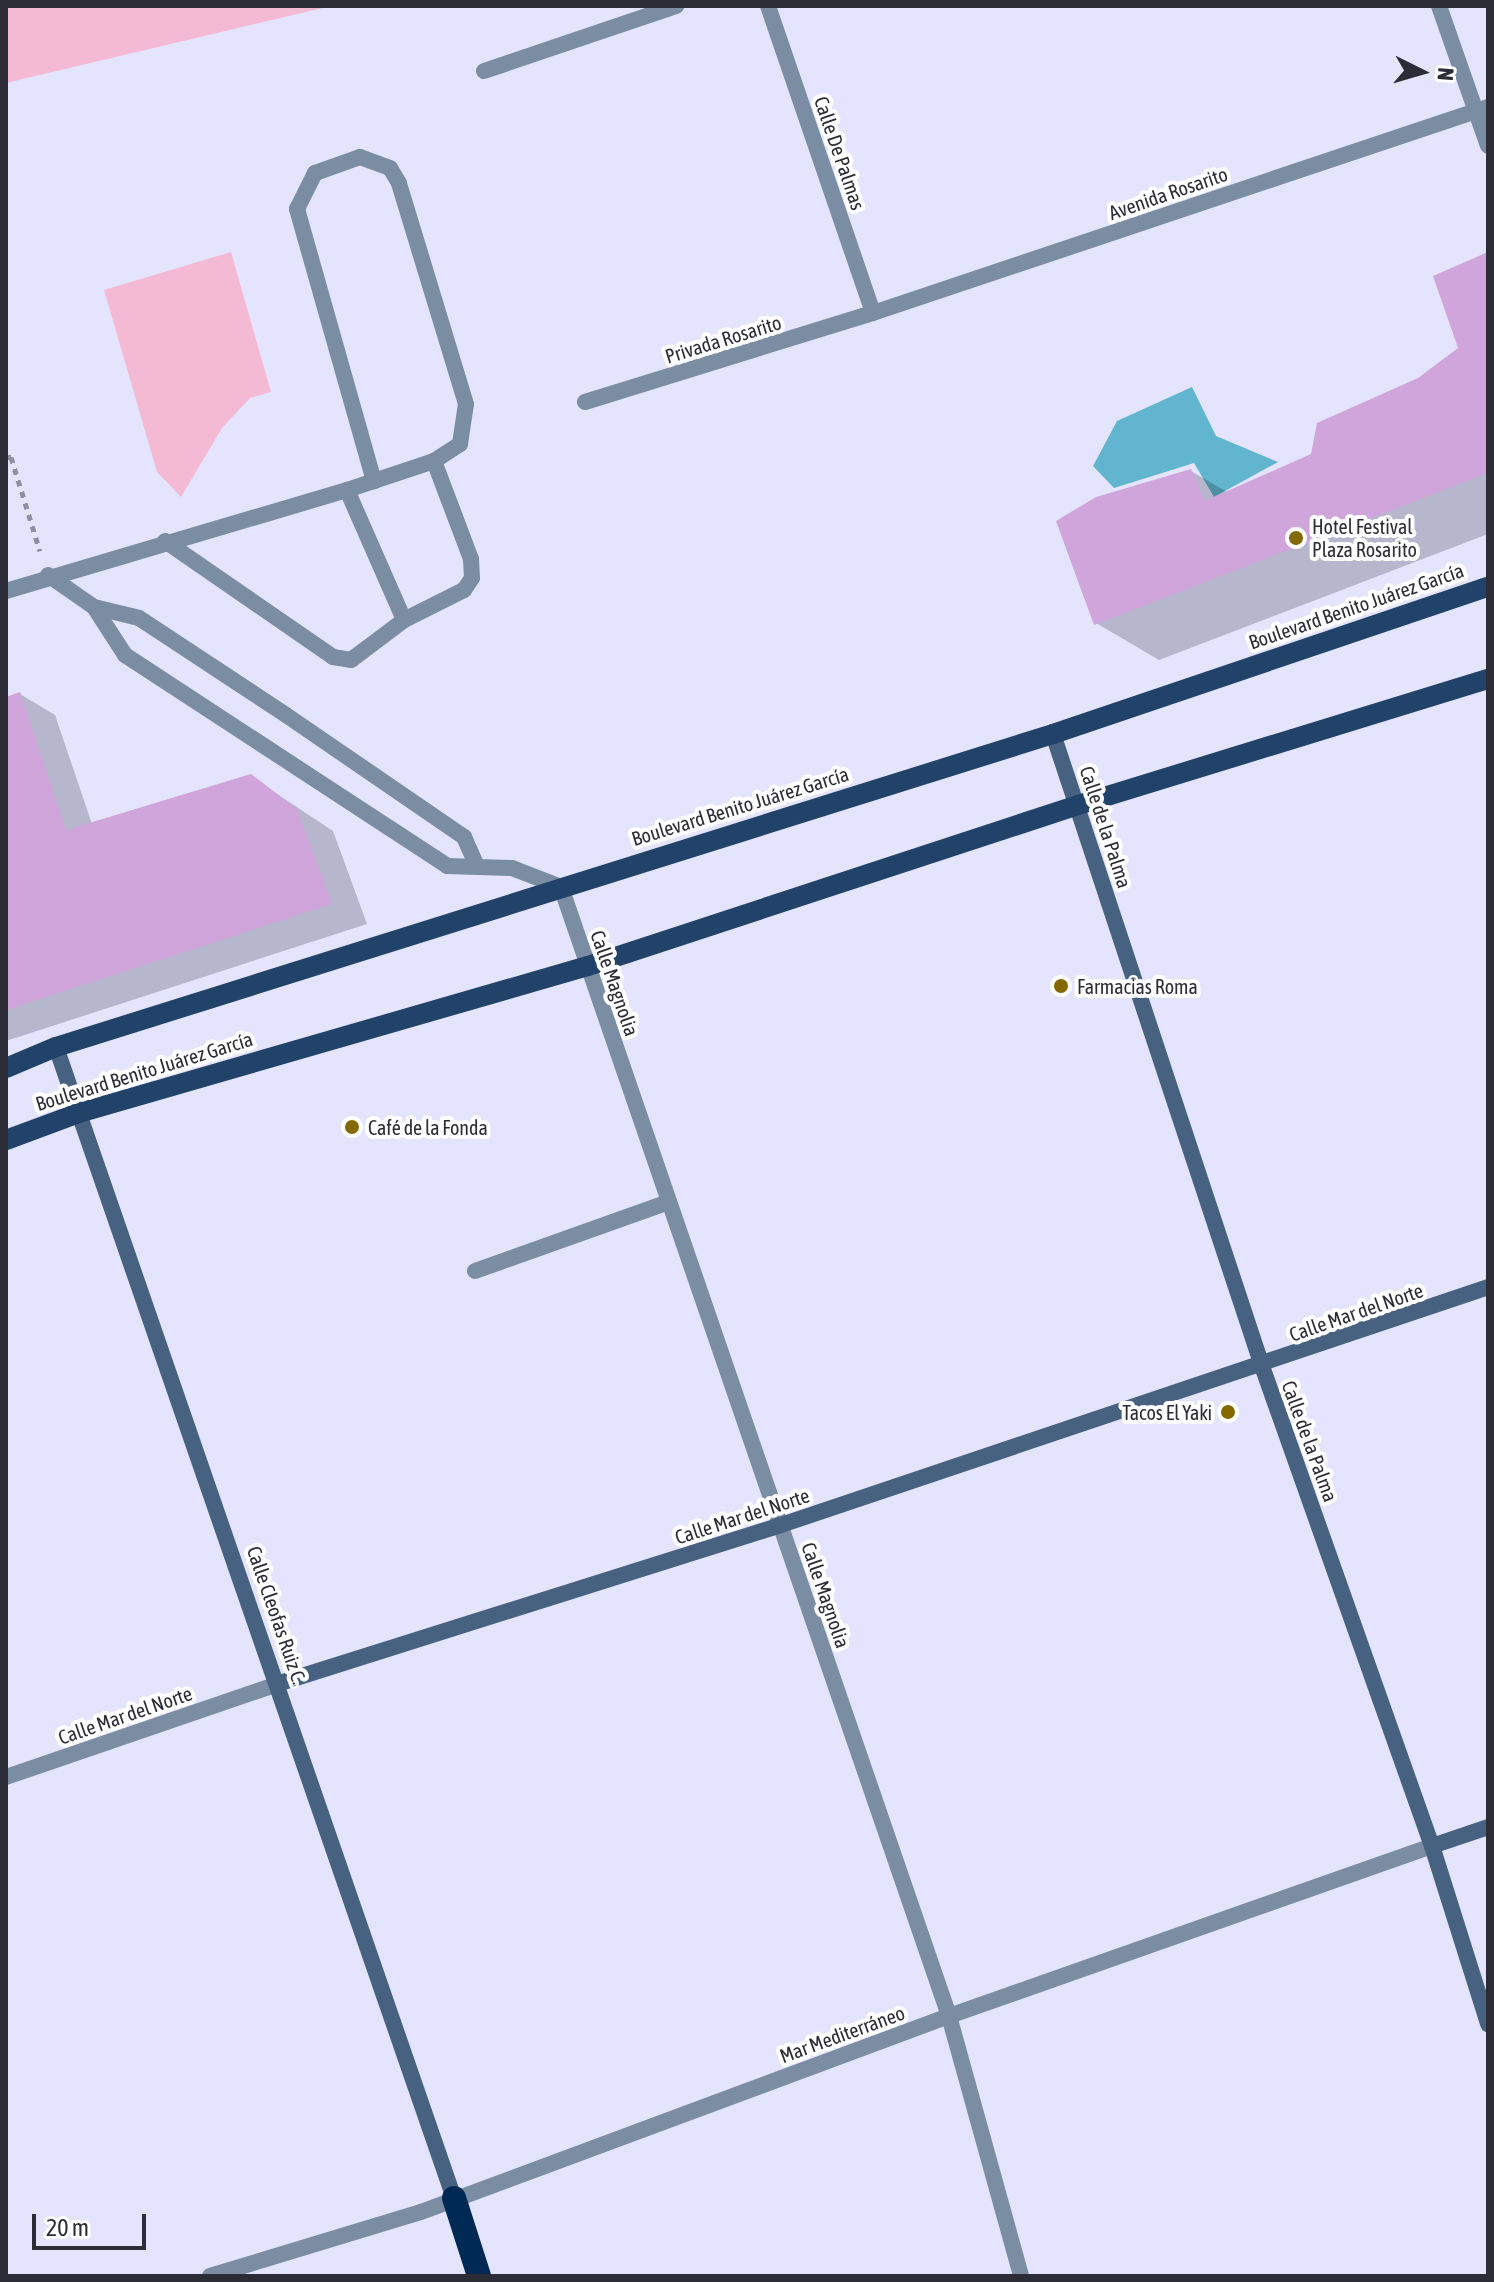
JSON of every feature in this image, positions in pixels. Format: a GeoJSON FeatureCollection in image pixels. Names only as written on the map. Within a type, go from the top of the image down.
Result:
{"type":"FeatureCollection","features":[{"type":"Feature","properties":{"kind":"highway"},"geometry":{"type":"LineString","coordinates":[[454,2198],[479,2276]]}},
{"type":"Feature","properties":{"kind":"main road","name":"Boulevard Benito Juárez García"},"geometry":{"type":"LineString","coordinates":[[6,1068],[56,1047],[1053,734],[1488,587]]}},
{"type":"Feature","properties":{"kind":"main road","name":"Boulevard Benito Juárez García"},"geometry":{"type":"LineString","coordinates":[[6,1140],[79,1113],[588,966],[1078,805],[1488,679]]}},
{"type":"Feature","properties":{"kind":"street"},"geometry":{"type":"LineString","coordinates":[[484,71],[676,6]]}},
{"type":"Feature","properties":{"kind":"street","name":"Calle De Palmas"},"geometry":{"type":"LineString","coordinates":[[768,6],[873,313]]}},
{"type":"Feature","properties":{"kind":"street"},"geometry":{"type":"LineString","coordinates":[[1439,6],[1482,109],[1488,146]]}},
{"type":"Feature","properties":{"kind":"street","name":"Avenida Rosarito"},"geometry":{"type":"LineString","coordinates":[[873,313],[1482,109]]}},
{"type":"Feature","properties":{"kind":"street"},"geometry":{"type":"LineString","coordinates":[[6,591],[48,575],[347,490],[374,481],[434,461],[460,444],[466,404],[399,183],[390,168],[360,157],[315,173],[297,209],[374,481]]}},
{"type":"Feature","properties":{"kind":"street","name":"Privada Rosarito"},"geometry":{"type":"LineString","coordinates":[[585,402],[873,313]]}},
{"type":"Feature","properties":{"kind":"street"},"geometry":{"type":"LineString","coordinates":[[165,541],[333,657],[359,658],[404,620],[464,590],[472,578],[471,559],[434,461]]}},
{"type":"Feature","properties":{"kind":"street"},"geometry":{"type":"LineString","coordinates":[[347,490],[404,620]]}},
{"type":"Feature","properties":{"kind":"street"},"geometry":{"type":"LineString","coordinates":[[48,575],[94,607],[139,618],[261,698],[464,837],[476,864]]}},
{"type":"Feature","properties":{"kind":"street"},"geometry":{"type":"LineString","coordinates":[[94,607],[125,655],[447,866],[476,864],[512,868],[561,887]]}},
{"type":"Feature","properties":{"kind":"street","name":"Calle de la Palma"},"geometry":{"type":"LineString","coordinates":[[1053,734],[1262,1366],[1432,1846],[1488,2024]]}},
{"type":"Feature","properties":{"kind":"street","name":"Calle Magnolia"},"geometry":{"type":"LineString","coordinates":[[561,887],[949,2016],[1021,2276]]}},
{"type":"Feature","properties":{"kind":"street","name":"Calle Cleofas Ruiz C."},"geometry":{"type":"LineString","coordinates":[[56,1047],[280,1683],[454,2198]]}},
{"type":"Feature","properties":{"kind":"street"},"geometry":{"type":"LineString","coordinates":[[475,1271],[669,1202]]}},
{"type":"Feature","properties":{"kind":"street","name":"Calle Mar del Norte"},"geometry":{"type":"LineString","coordinates":[[6,1777],[280,1683],[781,1525],[1262,1366],[1488,1287]]}},
{"type":"Feature","properties":{"kind":"street","name":"Mar Mediterráneo"},"geometry":{"type":"LineString","coordinates":[[210,2276],[454,2198],[949,2016],[1488,1827]]}},
{"type":"Feature","properties":{"kind":"path"},"geometry":{"type":"LineString","coordinates":[[6,457],[11,457],[48,575]]}},
{"type":"Feature","properties":{"kind":"shaded area"},"geometry":{"type":"Polygon","coordinates":[[[6,6],[331,6],[6,83],[6,6]]]}},
{"type":"Feature","properties":{"kind":"shaded area"},"geometry":{"type":"Polygon","coordinates":[[[231,252],[271,392],[250,398],[222,428],[181,497],[157,472],[104,290],[231,252]]]}},
{"type":"Feature","properties":{"kind":"water"},"geometry":{"type":"Polygon","coordinates":[[[1192,387],[1216,436],[1278,462],[1214,497],[1194,463],[1114,488],[1093,466],[1117,421],[1192,387]]]}},
{"type":"Feature","properties":{"kind":"building"},"geometry":{"type":"Polygon","coordinates":[[[1488,252],[1488,473],[1094,625],[1056,521],[1096,497],[1191,469],[1205,501],[1311,454],[1317,423],[1418,378],[1458,348],[1433,276],[1488,252]]]}},
{"type":"Feature","properties":{"kind":"building"},"geometry":{"type":"Polygon","coordinates":[[[20,692],[66,830],[251,774],[297,809],[332,904],[6,1010],[6,697],[20,692]]]}},
{"type":"Feature","properties":{"kind":"place","name":"Hotel Festival Plaza Rosarito"},"geometry":{"type":"Point","coordinates":[1296,538]}},
{"type":"Feature","properties":{"kind":"place","name":"Farmacias Roma"},"geometry":{"type":"Point","coordinates":[1061,986]}},
{"type":"Feature","properties":{"kind":"place","name":"Café de la Fonda"},"geometry":{"type":"Point","coordinates":[352,1127]}},
{"type":"Feature","properties":{"kind":"place","name":"Tacos El Yaki"},"geometry":{"type":"Point","coordinates":[1228,1412]}}]}
